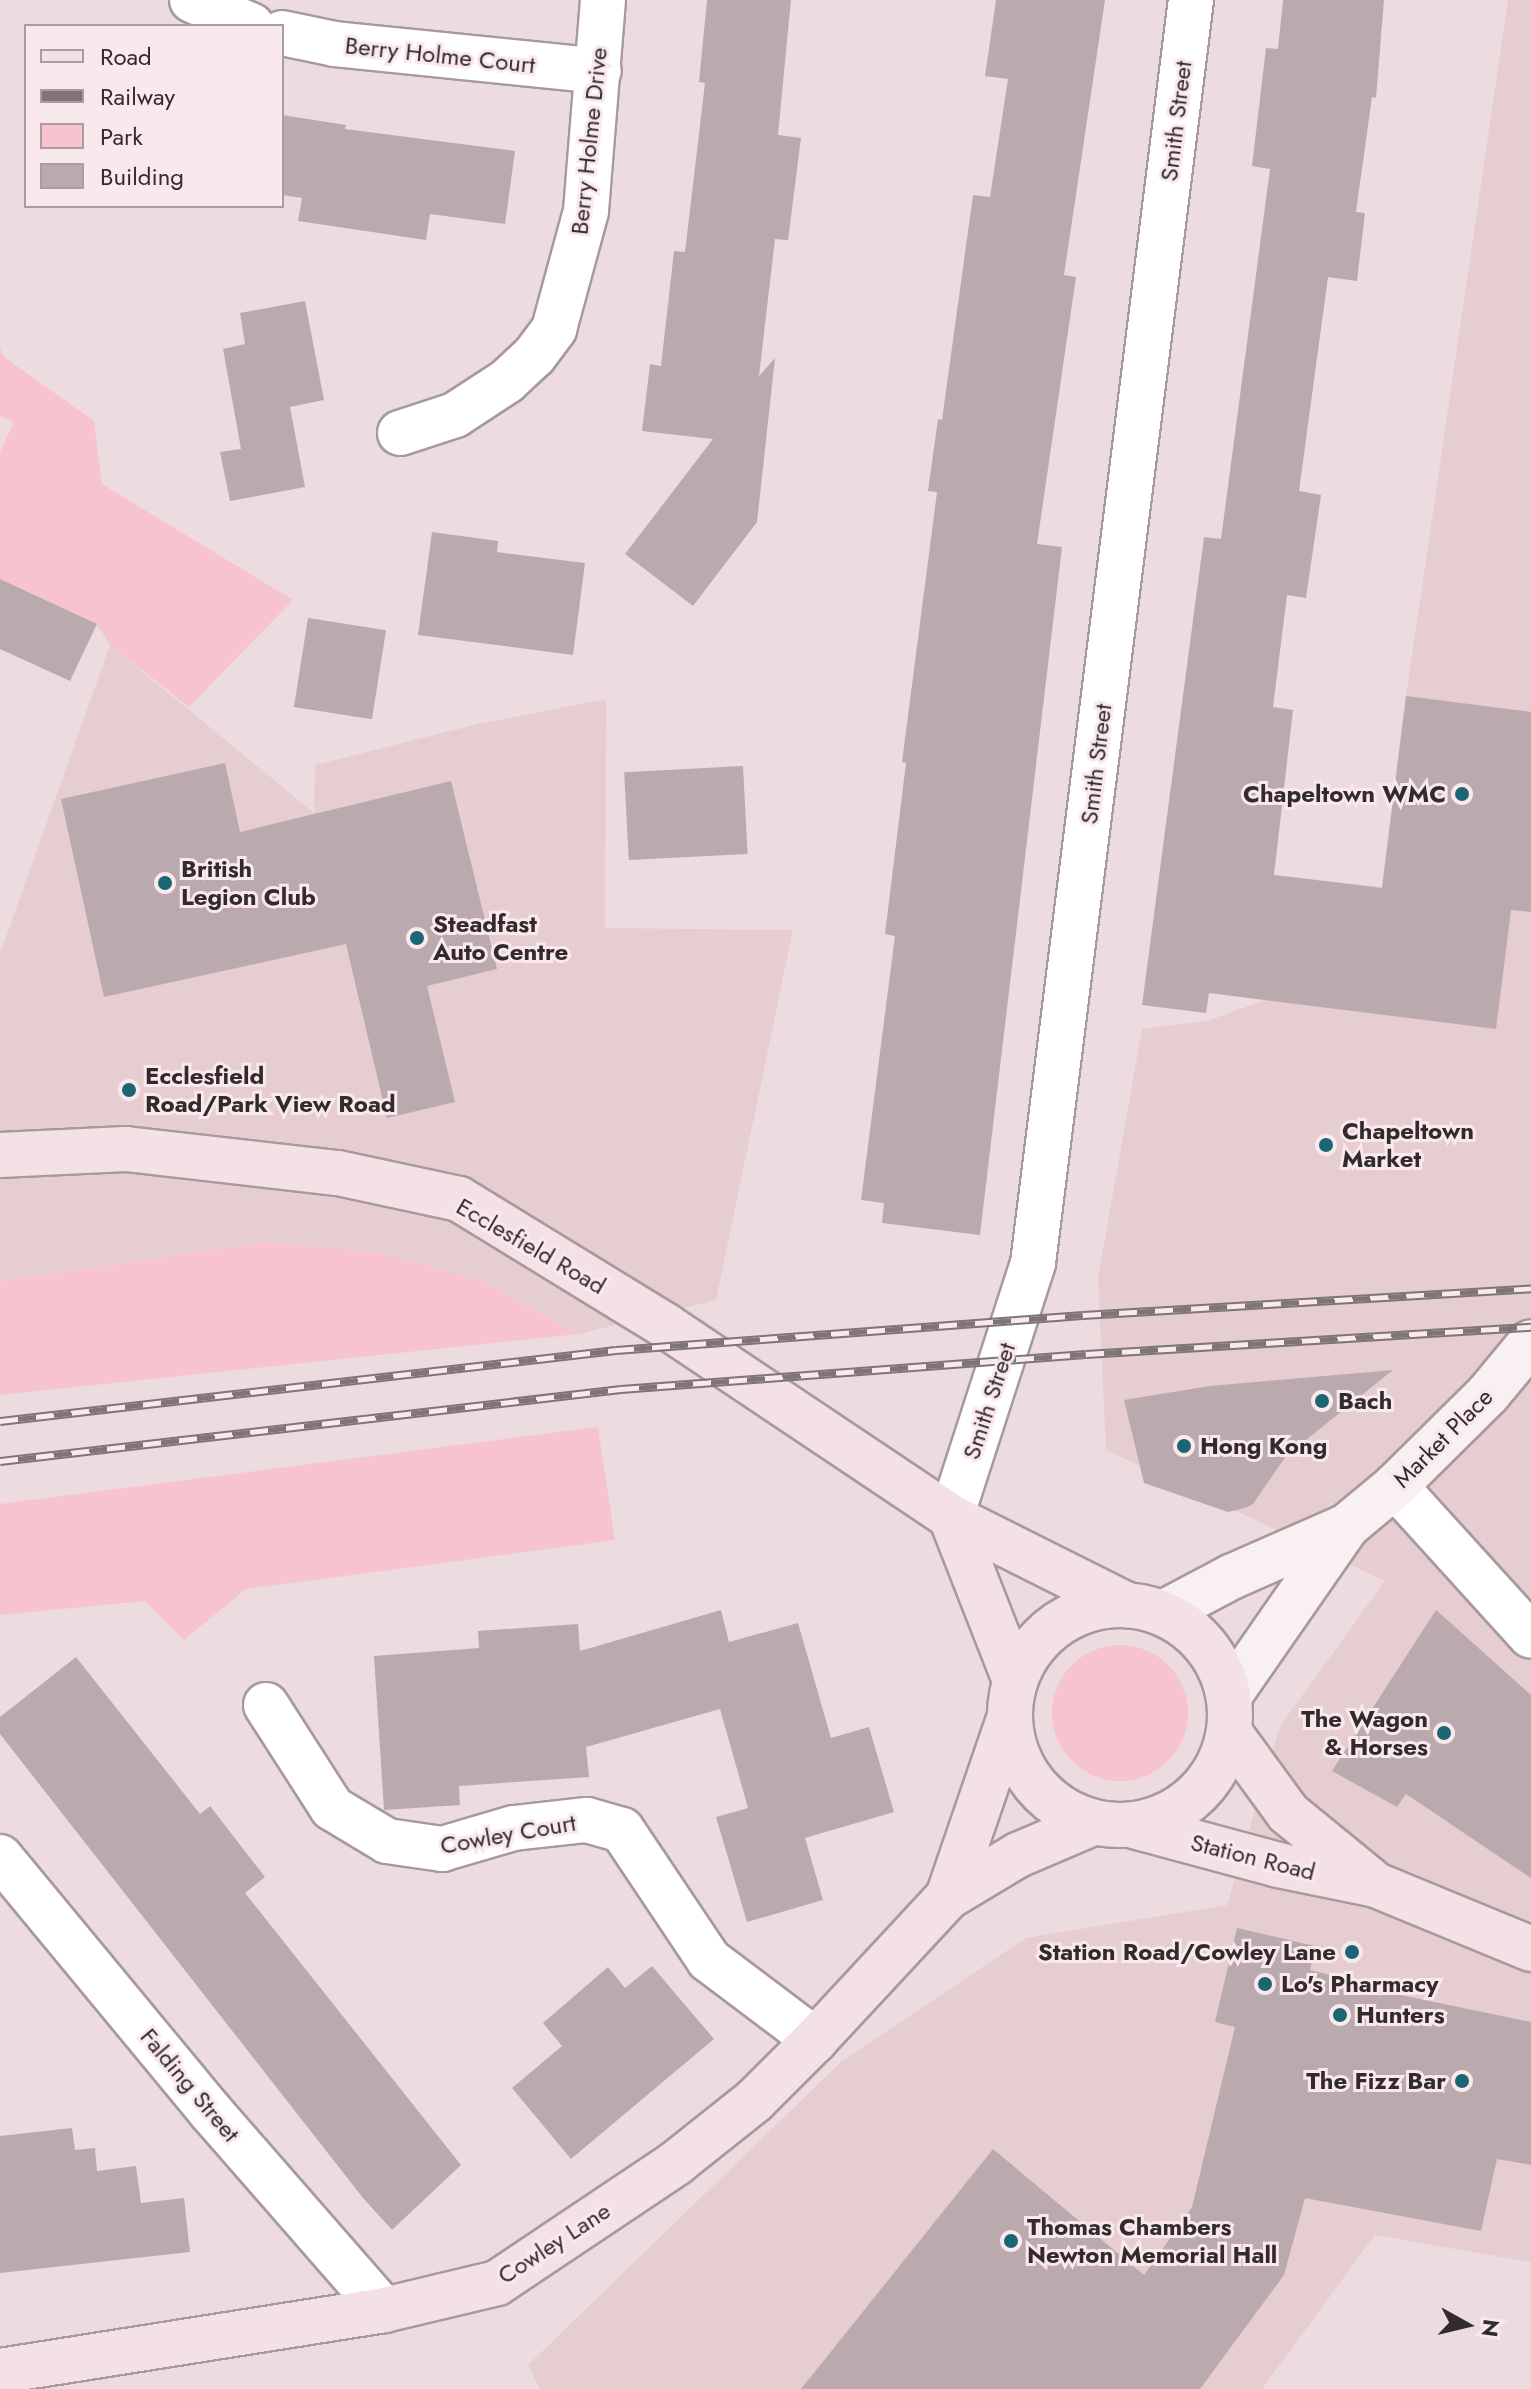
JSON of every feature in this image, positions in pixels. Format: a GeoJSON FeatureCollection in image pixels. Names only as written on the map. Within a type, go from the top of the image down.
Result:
{"type":"FeatureCollection","features":[{"type":"Feature","properties":{"kind":"main road","name":"Ecclesfield Road"},"geometry":{"type":"LineString","coordinates":[[0,1155],[126,1149],[338,1173],[459,1199],[666,1326],[951,1517],[1145,1609]]}},
{"type":"Feature","properties":{"kind":"main road","name":"Market Place"},"geometry":{"type":"LineString","coordinates":[[1145,1609],[1231,1577],[1347,1526],[1395,1486],[1488,1394],[1531,1342]]}},
{"type":"Feature","properties":{"kind":"main road"},"geometry":{"type":"LineString","coordinates":[[951,1517],[1012,1698],[1016,1752],[1033,1784],[1060,1808],[1112,1824],[1165,1816],[1195,1796],[1218,1767],[1229,1714],[1220,1670],[1206,1646],[1186,1627],[1145,1609],[1091,1608],[1058,1623],[1032,1649],[1012,1698]]}},
{"type":"Feature","properties":{"kind":"main road","name":"Market Place"},"geometry":{"type":"LineString","coordinates":[[1229,1714],[1347,1526]]}},
{"type":"Feature","properties":{"kind":"main road","name":"Cowley Lane"},"geometry":{"type":"LineString","coordinates":[[948,1897],[1012,1698]]}},
{"type":"Feature","properties":{"kind":"main road","name":"Station Road"},"geometry":{"type":"LineString","coordinates":[[1229,1714],[1288,1813],[1376,1885]]}},
{"type":"Feature","properties":{"kind":"main road","name":"Cowley Lane"},"geometry":{"type":"LineString","coordinates":[[0,2371],[384,2310],[497,2283],[676,2163],[754,2101],[948,1897],[1018,1855],[1112,1824]]}},
{"type":"Feature","properties":{"kind":"main road","name":"Station Road"},"geometry":{"type":"LineString","coordinates":[[1112,1824],[1278,1865],[1376,1885],[1531,1949]]}},
{"type":"Feature","properties":{"kind":"street"},"geometry":{"type":"LineString","coordinates":[[192,0],[247,24]]}},
{"type":"Feature","properties":{"kind":"street","name":"Berry Holme Drive"},"geometry":{"type":"LineString","coordinates":[[400,433],[455,415],[507,381],[534,356],[554,329],[586,211],[603,0]]}},
{"type":"Feature","properties":{"kind":"street","name":"Smith Street"},"geometry":{"type":"LineString","coordinates":[[951,1517],[1033,1263],[1191,0]]}},
{"type":"Feature","properties":{"kind":"street","name":"Berry Holme Court"},"geometry":{"type":"LineString","coordinates":[[284,33],[350,46],[599,71]]}},
{"type":"Feature","properties":{"kind":"street"},"geometry":{"type":"LineString","coordinates":[[1395,1486],[1531,1636]]}},
{"type":"Feature","properties":{"kind":"street","name":"Cowley Court"},"geometry":{"type":"LineString","coordinates":[[266,1705],[332,1808],[387,1841],[442,1849],[514,1828],[587,1820],[622,1830],[709,1960],[815,2040]]}},
{"type":"Feature","properties":{"kind":"street","name":"Falding Street"},"geometry":{"type":"LineString","coordinates":[[0,1857],[211,2112],[384,2310]]}},
{"type":"Feature","properties":{"kind":"shaded area"},"geometry":{"type":"Polygon","coordinates":[[[1508,0],[1531,0],[1531,2262],[1375,2235],[1262,2389],[540,2389],[528,2365],[841,2062],[1026,1938],[1227,1905],[1280,1726],[1385,1581],[1106,1450],[1098,1278],[1142,1029],[1207,1021],[1265,1000],[1285,876],[1382,887],[1406,696],[1508,0]]]}},
{"type":"Feature","properties":{"kind":"shaded area"},"geometry":{"type":"Polygon","coordinates":[[[110,645],[314,813],[315,765],[478,724],[606,699],[605,928],[793,930],[716,1300],[579,1334],[484,1282],[266,1242],[0,1281],[0,954],[110,645]]]}},
{"type":"Feature","properties":{"kind":"green space"},"geometry":{"type":"Polygon","coordinates":[[[0,348],[4,357],[94,421],[102,484],[293,600],[189,707],[110,645],[97,624],[0,579],[0,452],[14,422],[0,416],[0,348]]]}},
{"type":"Feature","properties":{"kind":"green space"},"geometry":{"type":"Polygon","coordinates":[[[266,1242],[382,1253],[484,1282],[579,1334],[0,1395],[0,1281],[266,1242]]]}},
{"type":"Feature","properties":{"kind":"green space"},"geometry":{"type":"Polygon","coordinates":[[[598,1427],[615,1540],[246,1589],[184,1640],[145,1601],[0,1615],[0,1504],[598,1427]]]}},
{"type":"Feature","properties":{"kind":"green space"},"geometry":{"type":"Polygon","coordinates":[[[1120,1645],[1146,1650],[1168,1665],[1183,1687],[1188,1713],[1183,1739],[1168,1761],[1146,1776],[1120,1781],[1094,1776],[1072,1761],[1057,1739],[1052,1713],[1057,1687],[1072,1665],[1094,1650],[1120,1645]]]}},
{"type":"Feature","properties":{"kind":"building"},"geometry":{"type":"Polygon","coordinates":[[[707,0],[791,0],[778,135],[801,138],[788,240],[775,239],[759,376],[775,358],[757,522],[693,606],[625,554],[713,439],[642,431],[650,364],[661,366],[674,251],[685,252],[705,83],[699,82],[707,0]]]}},
{"type":"Feature","properties":{"kind":"building"},"geometry":{"type":"Polygon","coordinates":[[[996,0],[1105,0],[1064,275],[1076,277],[1037,544],[1062,547],[980,1235],[882,1223],[884,1203],[861,1200],[895,936],[885,934],[906,763],[902,762],[937,492],[928,491],[938,419],[942,420],[973,195],[990,197],[1008,79],[985,76],[996,0]]]}},
{"type":"Feature","properties":{"kind":"building"},"geometry":{"type":"Polygon","coordinates":[[[1283,0],[1384,0],[1376,98],[1372,97],[1356,212],[1365,213],[1357,281],[1328,277],[1299,491],[1321,495],[1306,598],[1287,595],[1273,707],[1293,710],[1274,875],[1382,888],[1406,696],[1531,712],[1531,912],[1511,910],[1496,1029],[1209,993],[1206,1013],[1142,1005],[1204,537],[1221,539],[1270,169],[1252,166],[1266,48],[1278,49],[1283,0]]]}},
{"type":"Feature","properties":{"kind":"building"},"geometry":{"type":"Polygon","coordinates":[[[284,115],[346,125],[345,129],[515,151],[505,224],[430,214],[426,240],[298,221],[302,198],[284,195],[284,115]]]}},
{"type":"Feature","properties":{"kind":"building"},"geometry":{"type":"Polygon","coordinates":[[[305,301],[324,400],[290,407],[305,487],[230,501],[220,452],[241,449],[223,349],[245,344],[240,313],[305,301]]]}},
{"type":"Feature","properties":{"kind":"building"},"geometry":{"type":"Polygon","coordinates":[[[432,532],[498,541],[497,552],[585,563],[573,655],[418,635],[432,532]]]}},
{"type":"Feature","properties":{"kind":"building"},"geometry":{"type":"Polygon","coordinates":[[[0,579],[97,624],[70,681],[0,649],[0,579]]]}},
{"type":"Feature","properties":{"kind":"building"},"geometry":{"type":"Polygon","coordinates":[[[308,618],[386,630],[372,719],[294,707],[308,618]]]}},
{"type":"Feature","properties":{"kind":"building"},"geometry":{"type":"Polygon","coordinates":[[[225,763],[240,832],[451,781],[497,969],[427,986],[455,1102],[387,1118],[346,944],[104,997],[61,799],[225,763]]]}},
{"type":"Feature","properties":{"kind":"building"},"geometry":{"type":"Polygon","coordinates":[[[743,766],[748,854],[629,860],[624,772],[743,766]]]}},
{"type":"Feature","properties":{"kind":"building"},"geometry":{"type":"Polygon","coordinates":[[[1393,1370],[1286,1456],[1253,1504],[1245,1508],[1228,1512],[1144,1483],[1124,1400],[1210,1386],[1393,1370]]]}},
{"type":"Feature","properties":{"kind":"building"},"geometry":{"type":"Polygon","coordinates":[[[721,1610],[729,1642],[798,1623],[831,1738],[869,1727],[894,1812],[805,1838],[823,1900],[747,1922],[716,1817],[748,1808],[720,1709],[586,1747],[589,1777],[459,1786],[460,1805],[384,1810],[374,1656],[479,1648],[478,1631],[578,1624],[580,1651],[721,1610]]]}},
{"type":"Feature","properties":{"kind":"building","name":"The Wagon & Horses"},"geometry":{"type":"Polygon","coordinates":[[[1436,1610],[1531,1695],[1531,1878],[1406,1794],[1397,1807],[1332,1771],[1436,1610]]]}},
{"type":"Feature","properties":{"kind":"building"},"geometry":{"type":"Polygon","coordinates":[[[76,1657],[200,1814],[210,1806],[265,1877],[245,1893],[461,2165],[392,2230],[363,2198],[0,1734],[0,1717],[76,1657]]]}},
{"type":"Feature","properties":{"kind":"building","name":"Thomas Chambers Newton Memorial Hall"},"geometry":{"type":"Polygon","coordinates":[[[1237,1928],[1315,1946],[1310,1970],[1387,1989],[1386,1992],[1531,2022],[1531,2165],[1497,2159],[1481,2231],[1305,2198],[1284,2275],[1200,2389],[801,2389],[993,2149],[1144,2275],[1192,2207],[1235,2027],[1215,2022],[1237,1928]]]}},
{"type":"Feature","properties":{"kind":"building"},"geometry":{"type":"Polygon","coordinates":[[[652,1966],[714,2039],[571,2159],[512,2088],[562,2046],[543,2023],[608,1967],[625,1988],[652,1966]]]}},
{"type":"Feature","properties":{"kind":"building"},"geometry":{"type":"Polygon","coordinates":[[[72,2128],[75,2150],[95,2148],[97,2171],[136,2166],[141,2203],[184,2198],[190,2252],[0,2273],[0,2136],[72,2128]]]}},
{"type":"Feature","properties":{"kind":"railway"},"geometry":{"type":"LineString","coordinates":[[0,1421],[616,1350],[1083,1315],[1531,1288]]}},
{"type":"Feature","properties":{"kind":"railway"},"geometry":{"type":"LineString","coordinates":[[0,1461],[621,1389],[1086,1354],[1531,1327]]}},
{"type":"Feature","properties":{"kind":"place","name":"Chapeltown WMC"},"geometry":{"type":"Point","coordinates":[1462,794]}},
{"type":"Feature","properties":{"kind":"place","name":"British Legion Club"},"geometry":{"type":"Point","coordinates":[165,883]}},
{"type":"Feature","properties":{"kind":"place","name":"Steadfast Auto Centre"},"geometry":{"type":"Point","coordinates":[417,938]}},
{"type":"Feature","properties":{"kind":"place","name":"Ecclesfield Road/Park View Road"},"geometry":{"type":"Point","coordinates":[129,1090]}},
{"type":"Feature","properties":{"kind":"place","name":"Chapeltown Market"},"geometry":{"type":"Point","coordinates":[1326,1145]}},
{"type":"Feature","properties":{"kind":"place","name":"Bach"},"geometry":{"type":"Point","coordinates":[1322,1401]}},
{"type":"Feature","properties":{"kind":"place","name":"Hong Kong"},"geometry":{"type":"Point","coordinates":[1184,1446]}},
{"type":"Feature","properties":{"kind":"place","name":"The Wagon & Horses"},"geometry":{"type":"Point","coordinates":[1444,1733]}},
{"type":"Feature","properties":{"kind":"place","name":"Station Road/Cowley Lane"},"geometry":{"type":"Point","coordinates":[1352,1952]}},
{"type":"Feature","properties":{"kind":"place","name":"Lo's Pharmacy"},"geometry":{"type":"Point","coordinates":[1265,1984]}},
{"type":"Feature","properties":{"kind":"place","name":"Hunters"},"geometry":{"type":"Point","coordinates":[1340,2015]}},
{"type":"Feature","properties":{"kind":"place","name":"The Fizz Bar"},"geometry":{"type":"Point","coordinates":[1462,2081]}},
{"type":"Feature","properties":{"kind":"place","name":"Thomas Chambers Newton Memorial Hall"},"geometry":{"type":"Point","coordinates":[1011,2241]}}]}
